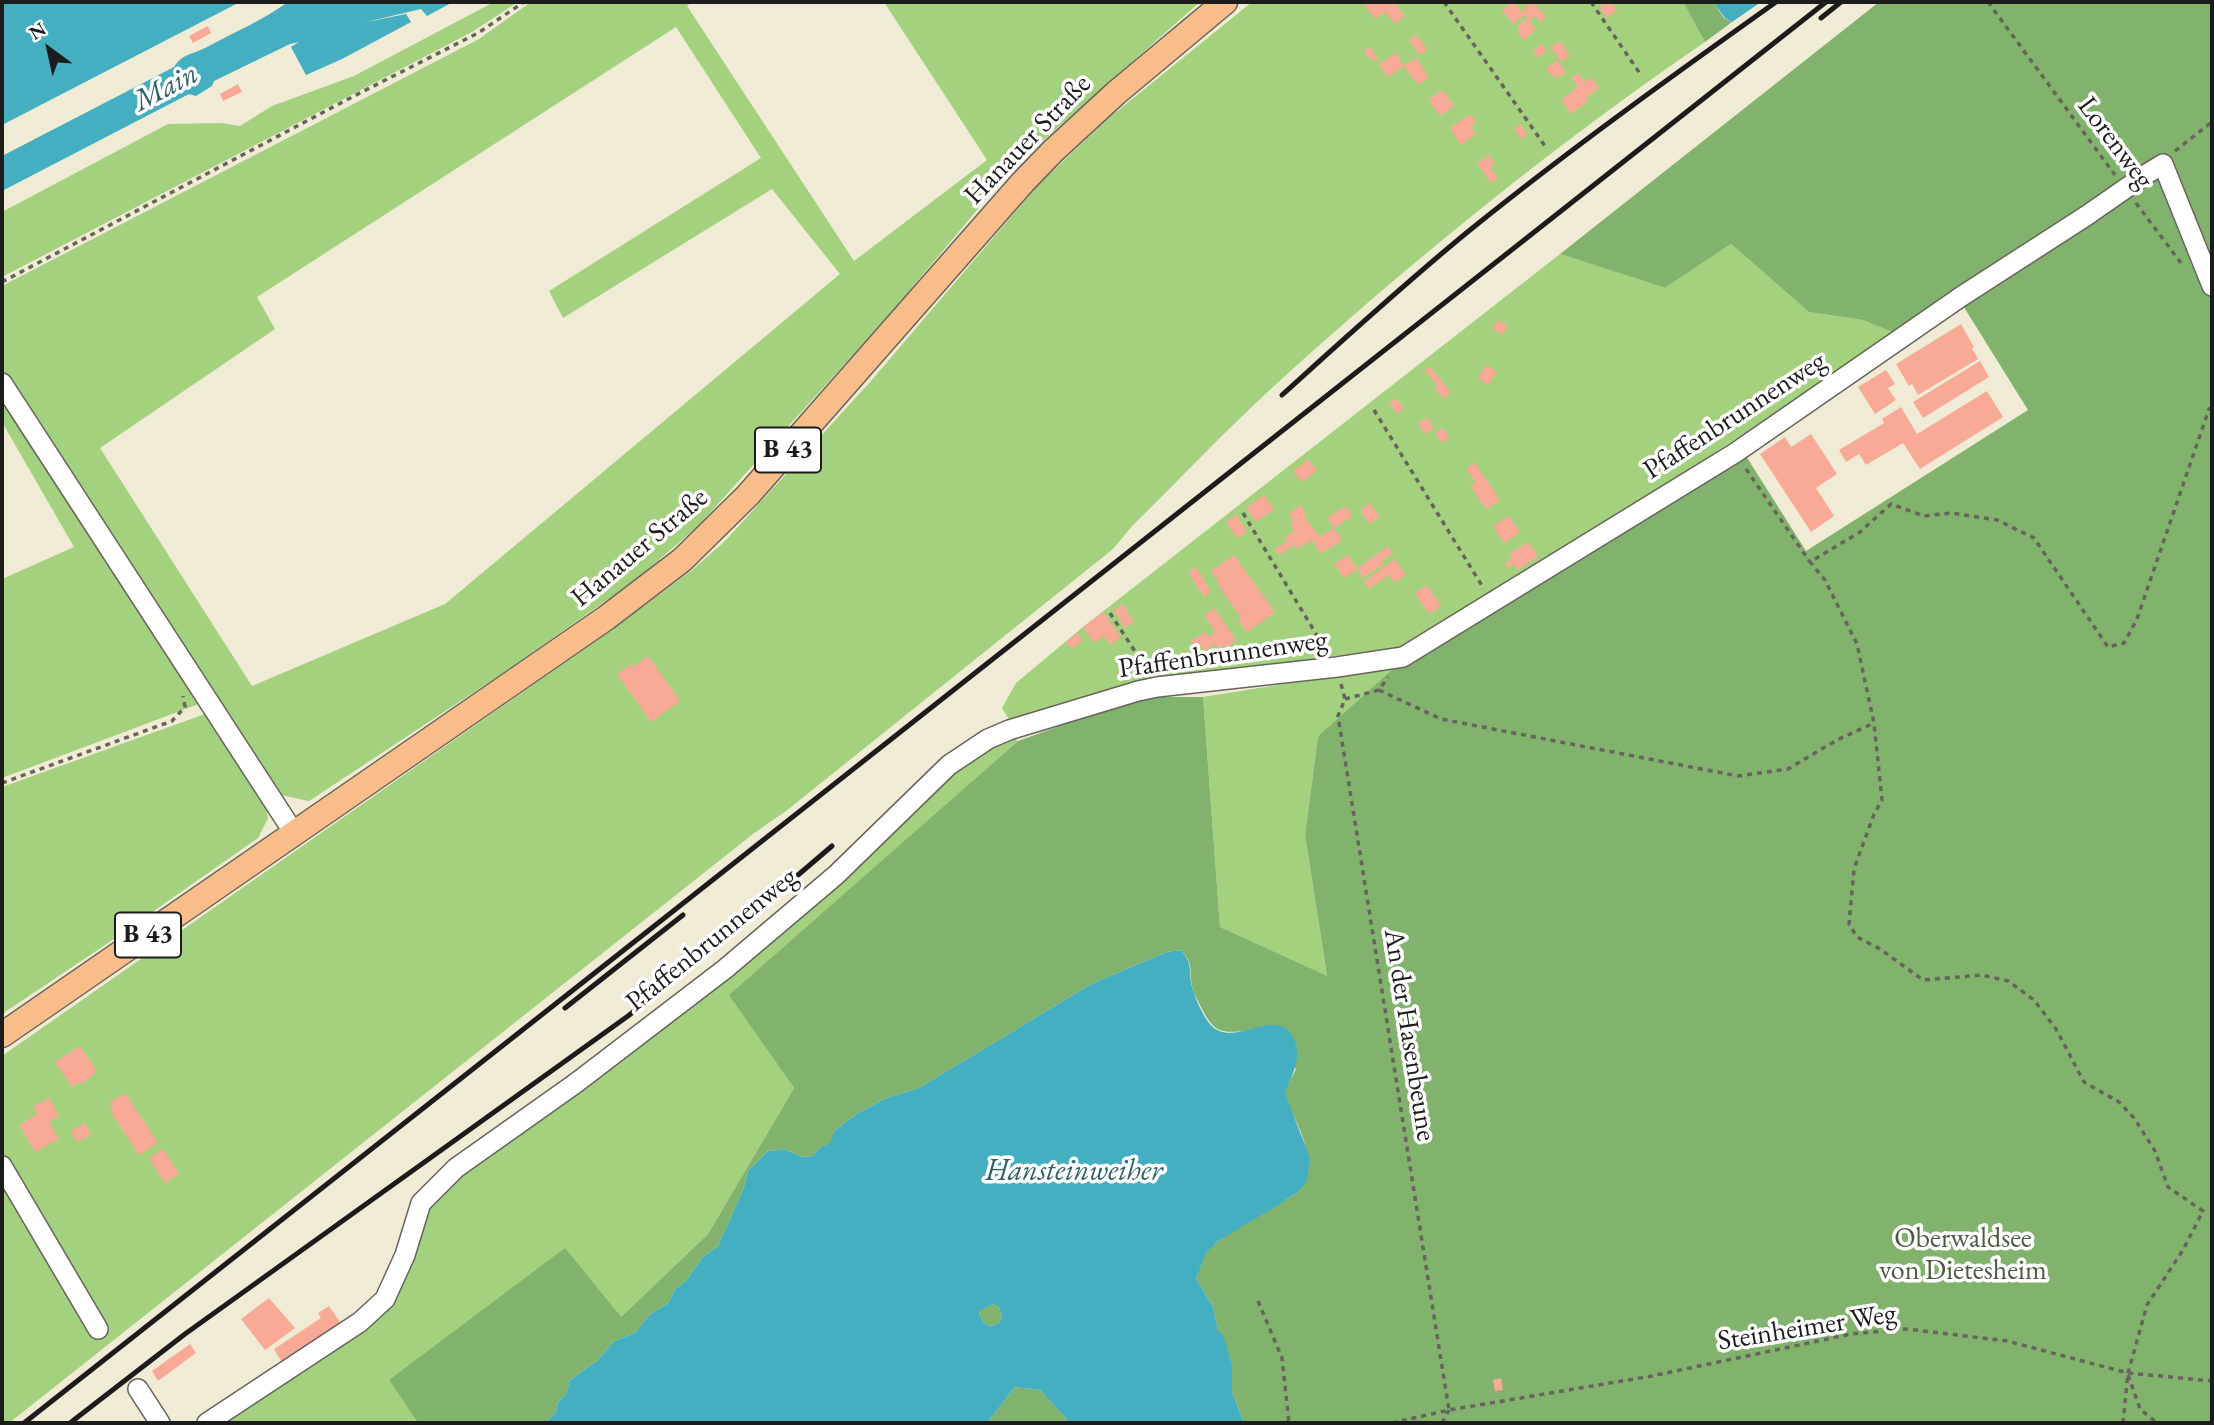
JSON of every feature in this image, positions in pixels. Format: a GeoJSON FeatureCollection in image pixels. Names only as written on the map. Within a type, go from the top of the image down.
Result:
{"type":"FeatureCollection","features":[{"type":"Feature","properties":{"kind":"main road","name":"Hanauer Straße"},"geometry":{"type":"LineString","coordinates":[[2,1035],[606,618],[682,560],[748,495],[1023,182],[1116,93],[1225,2]]}},
{"type":"Feature","properties":{"kind":"lane"},"geometry":{"type":"LineString","coordinates":[[2163,164],[2212,286]]}},
{"type":"Feature","properties":{"kind":"lane","name":"Pfaffenbrunnenweg"},"geometry":{"type":"LineString","coordinates":[[207,1423],[360,1322],[384,1298],[405,1255],[421,1203],[456,1168],[576,1083],[735,961],[836,875],[949,765],[988,739],[1009,730],[1157,687],[1403,657],[1735,453],[1962,296],[2163,164]]}},
{"type":"Feature","properties":{"kind":"lane"},"geometry":{"type":"LineString","coordinates":[[2,383],[294,833]]}},
{"type":"Feature","properties":{"kind":"lane"},"geometry":{"type":"LineString","coordinates":[[2,1166],[98,1329]]}},
{"type":"Feature","properties":{"kind":"lane"},"geometry":{"type":"LineString","coordinates":[[138,1389],[160,1423]]}},
{"type":"Feature","properties":{"kind":"path"},"geometry":{"type":"LineString","coordinates":[[2,282],[478,33],[524,2]]}},
{"type":"Feature","properties":{"kind":"path"},"geometry":{"type":"LineString","coordinates":[[1444,2],[1545,146]]}},
{"type":"Feature","properties":{"kind":"path"},"geometry":{"type":"LineString","coordinates":[[1591,2],[1641,75]]}},
{"type":"Feature","properties":{"kind":"path","name":"Lorenweg"},"geometry":{"type":"LineString","coordinates":[[1988,2],[2116,177]]}},
{"type":"Feature","properties":{"kind":"path"},"geometry":{"type":"LineString","coordinates":[[2163,164],[2183,144],[2212,122]]}},
{"type":"Feature","properties":{"kind":"path","name":"Lorenweg"},"geometry":{"type":"LineString","coordinates":[[2132,198],[2188,273]]}},
{"type":"Feature","properties":{"kind":"path"},"geometry":{"type":"LineString","coordinates":[[1810,562],[1860,532],[1891,504],[1924,516],[1951,513],[1997,520],[2034,538],[2108,647],[2124,643],[2137,620],[2208,409],[2212,407]]}},
{"type":"Feature","properties":{"kind":"path"},"geometry":{"type":"LineString","coordinates":[[1374,410],[1491,603]]}},
{"type":"Feature","properties":{"kind":"path"},"geometry":{"type":"LineString","coordinates":[[1735,453],[1825,580],[1857,644],[1874,723],[1882,800],[1874,814],[1854,869],[1849,924],[1857,937],[1880,949],[1923,980],[1982,975],[2008,981],[2034,1000],[2056,1029],[2084,1082],[2119,1102],[2134,1118],[2155,1151],[2168,1188],[2203,1211],[2183,1250],[2147,1305],[2128,1373],[2123,1423]]}},
{"type":"Feature","properties":{"kind":"path","name":"An der Hasenbeune"},"geometry":{"type":"LineString","coordinates":[[1243,513],[1337,667],[1345,699],[1338,716],[1450,1410]]}},
{"type":"Feature","properties":{"kind":"path"},"geometry":{"type":"LineString","coordinates":[[1110,613],[1157,687]]}},
{"type":"Feature","properties":{"kind":"path"},"geometry":{"type":"LineString","coordinates":[[1345,699],[1379,690],[1403,657]]}},
{"type":"Feature","properties":{"kind":"path"},"geometry":{"type":"LineString","coordinates":[[2,783],[172,721],[185,707],[182,690]]}},
{"type":"Feature","properties":{"kind":"path"},"geometry":{"type":"LineString","coordinates":[[1379,690],[1441,719],[1738,776],[1788,769],[1837,740],[1874,723]]}},
{"type":"Feature","properties":{"kind":"path"},"geometry":{"type":"LineString","coordinates":[[1258,1301],[1282,1358],[1289,1423]]}},
{"type":"Feature","properties":{"kind":"path","name":"Steinheimer Weg"},"geometry":{"type":"LineString","coordinates":[[1392,1423],[1450,1410],[1652,1376],[1851,1334],[1908,1329],[2007,1341],[2128,1373],[2212,1381]]}},
{"type":"Feature","properties":{"kind":"path"},"geometry":{"type":"LineString","coordinates":[[2128,1373],[2140,1409],[2157,1423]]}},
{"type":"Feature","properties":{"kind":"path"},"geometry":{"type":"LineString","coordinates":[[1442,1423],[1450,1410]]}},
{"type":"Feature","properties":{"kind":"green space"},"geometry":{"type":"Polygon","coordinates":[[[494,2],[518,2],[472,32],[2,277],[2,212],[168,124],[221,123],[240,126],[272,106],[354,76],[494,2]]]}},
{"type":"Feature","properties":{"kind":"green space"},"geometry":{"type":"Polygon","coordinates":[[[531,2],[692,2],[687,6],[854,261],[987,160],[884,2],[1200,2],[1013,167],[889,315],[698,526],[638,578],[506,671],[309,801],[277,794],[2,371],[2,286],[479,39],[531,2]],[[676,27],[257,297],[275,329],[100,448],[252,686],[445,604],[840,274],[772,189],[563,318],[549,291],[761,158],[676,27]]]}},
{"type":"Feature","properties":{"kind":"green space"},"geometry":{"type":"Polygon","coordinates":[[[1252,2],[1683,2],[1705,42],[1538,164],[1377,295],[1237,421],[1133,525],[1113,549],[786,811],[753,834],[9,1423],[2,1423],[2,1056],[613,629],[691,571],[725,541],[871,381],[1039,184],[1110,117],[1252,2]]]}},
{"type":"Feature","properties":{"kind":"green space"},"geometry":{"type":"Polygon","coordinates":[[[1683,2],[1713,2],[1724,18],[1732,22],[1705,42],[1683,2]]]}},
{"type":"Feature","properties":{"kind":"green space","name":"Oberwaldsee von Dietesheim"},"geometry":{"type":"Polygon","coordinates":[[[1879,2],[2212,2],[2212,1423],[1244,1423],[1232,1392],[1232,1365],[1218,1330],[1213,1307],[1196,1278],[1204,1256],[1213,1245],[1298,1192],[1305,1181],[1308,1157],[1284,1093],[1296,1069],[1250,1030],[1219,1030],[1210,1022],[1193,991],[1189,963],[1181,950],[1167,952],[1091,984],[919,1088],[884,1099],[857,1114],[834,1131],[832,1142],[818,1149],[813,1156],[802,1157],[784,1149],[768,1151],[748,1171],[743,1190],[718,1246],[702,1258],[686,1281],[676,1288],[668,1303],[649,1315],[636,1332],[613,1342],[598,1360],[570,1380],[566,1394],[558,1402],[556,1412],[545,1423],[418,1423],[389,1380],[565,1248],[621,1317],[708,1234],[794,1088],[729,995],[1018,741],[1140,697],[1203,697],[1220,927],[1327,976],[1305,835],[1318,736],[1396,666],[1746,456],[1806,551],[2028,410],[1957,296],[1897,334],[1863,320],[1809,312],[1731,244],[1665,288],[1560,254],[1879,2]]]}},
{"type":"Feature","properties":{"kind":"green space"},"geometry":{"type":"Polygon","coordinates":[[[1731,244],[1809,312],[1863,320],[1897,334],[1553,558],[1400,647],[1145,682],[1010,721],[1002,708],[1016,683],[1083,627],[1560,254],[1665,288],[1731,244]]]}},
{"type":"Feature","properties":{"kind":"green space"},"geometry":{"type":"Polygon","coordinates":[[[2,396],[204,702],[2,778],[2,579],[74,547],[2,422],[2,396]]]}},
{"type":"Feature","properties":{"kind":"green space"},"geometry":{"type":"Polygon","coordinates":[[[1396,666],[1318,736],[1305,835],[1327,977],[1220,927],[1203,697],[1396,666]]]}},
{"type":"Feature","properties":{"kind":"green space"},"geometry":{"type":"Polygon","coordinates":[[[205,714],[264,797],[268,818],[258,838],[2,1014],[2,787],[205,714]]]}},
{"type":"Feature","properties":{"kind":"green space"},"geometry":{"type":"Polygon","coordinates":[[[1010,735],[1018,741],[730,995],[794,1088],[708,1234],[621,1317],[389,1380],[418,1423],[221,1423],[395,1297],[409,1270],[424,1216],[442,1192],[591,1085],[695,1003],[969,756],[1010,735]]]}},
{"type":"Feature","properties":{"kind":"green space"},"geometry":{"type":"Polygon","coordinates":[[[993,1304],[999,1307],[1002,1318],[999,1323],[991,1326],[985,1324],[979,1310],[993,1304]]]}},
{"type":"Feature","properties":{"kind":"green space"},"geometry":{"type":"Polygon","coordinates":[[[1015,1387],[1040,1390],[1070,1423],[987,1423],[1015,1387]]]}},
{"type":"Feature","properties":{"kind":"water"},"geometry":{"type":"Polygon","coordinates":[[[2,2],[240,2],[2,125],[2,2]]]}},
{"type":"Feature","properties":{"kind":"water","name":"Main"},"geometry":{"type":"Polygon","coordinates":[[[288,2],[453,2],[427,16],[421,9],[362,23],[406,14],[411,22],[306,75],[291,47],[299,42],[290,44],[214,81],[212,86],[196,96],[189,94],[2,191],[2,156],[174,67],[184,57],[248,26],[288,2]]]}},
{"type":"Feature","properties":{"kind":"water"},"geometry":{"type":"Polygon","coordinates":[[[1713,2],[1761,2],[1732,22],[1725,18],[1713,2]]]}},
{"type":"Feature","properties":{"kind":"water","name":"Hansteinweiher"},"geometry":{"type":"Polygon","coordinates":[[[1181,950],[1185,956],[1198,1003],[1207,1021],[1219,1031],[1230,1033],[1276,1025],[1285,1028],[1296,1044],[1297,1059],[1285,1093],[1310,1158],[1307,1181],[1298,1192],[1218,1241],[1206,1253],[1196,1278],[1213,1307],[1218,1330],[1224,1337],[1232,1365],[1232,1392],[1244,1423],[1070,1423],[1040,1390],[1015,1387],[987,1423],[545,1423],[556,1412],[558,1402],[566,1394],[570,1380],[598,1360],[613,1342],[636,1332],[649,1315],[668,1303],[676,1288],[686,1281],[702,1258],[718,1246],[743,1190],[748,1171],[768,1151],[784,1149],[802,1157],[813,1156],[818,1149],[831,1142],[834,1131],[857,1114],[884,1099],[919,1088],[1091,984],[1167,952],[1181,950]],[[993,1304],[979,1311],[985,1324],[991,1326],[999,1323],[1002,1318],[999,1307],[993,1304]]]}},
{"type":"Feature","properties":{"kind":"building"},"geometry":{"type":"Polygon","coordinates":[[[1394,2],[1405,16],[1395,24],[1385,12],[1375,19],[1363,3],[1394,2]]]}},
{"type":"Feature","properties":{"kind":"building"},"geometry":{"type":"Polygon","coordinates":[[[1514,2],[1522,12],[1527,8],[1525,6],[1534,2],[1546,17],[1540,22],[1535,16],[1529,21],[1536,30],[1523,40],[1517,31],[1520,29],[1518,25],[1527,18],[1525,15],[1513,24],[1502,10],[1514,2]]]}},
{"type":"Feature","properties":{"kind":"building"},"geometry":{"type":"Polygon","coordinates":[[[1605,2],[1611,2],[1617,10],[1607,18],[1599,7],[1605,2]]]}},
{"type":"Feature","properties":{"kind":"building"},"geometry":{"type":"Polygon","coordinates":[[[208,26],[211,33],[193,43],[189,36],[208,26]]]}},
{"type":"Feature","properties":{"kind":"building"},"geometry":{"type":"Polygon","coordinates":[[[1417,35],[1427,50],[1419,55],[1409,40],[1417,35]]]}},
{"type":"Feature","properties":{"kind":"building"},"geometry":{"type":"Polygon","coordinates":[[[1560,41],[1570,56],[1561,62],[1551,47],[1560,41]]]}},
{"type":"Feature","properties":{"kind":"building"},"geometry":{"type":"Polygon","coordinates":[[[1542,44],[1547,50],[1538,58],[1533,51],[1542,44]]]}},
{"type":"Feature","properties":{"kind":"building"},"geometry":{"type":"Polygon","coordinates":[[[1370,47],[1379,61],[1369,59],[1364,50],[1370,47]]]}},
{"type":"Feature","properties":{"kind":"building"},"geometry":{"type":"Polygon","coordinates":[[[1396,53],[1404,66],[1388,77],[1379,64],[1396,53]]]}},
{"type":"Feature","properties":{"kind":"building"},"geometry":{"type":"Polygon","coordinates":[[[1416,58],[1429,77],[1418,85],[1404,66],[1416,58]]]}},
{"type":"Feature","properties":{"kind":"building"},"geometry":{"type":"Polygon","coordinates":[[[1557,60],[1566,72],[1553,78],[1546,68],[1557,60]]]}},
{"type":"Feature","properties":{"kind":"building"},"geometry":{"type":"Polygon","coordinates":[[[1578,73],[1585,82],[1591,77],[1599,88],[1571,114],[1561,100],[1578,87],[1571,78],[1578,73]]]}},
{"type":"Feature","properties":{"kind":"building"},"geometry":{"type":"Polygon","coordinates":[[[238,84],[242,92],[223,101],[220,94],[238,84]]]}},
{"type":"Feature","properties":{"kind":"building"},"geometry":{"type":"Polygon","coordinates":[[[1443,90],[1454,106],[1440,116],[1428,99],[1443,90]]]}},
{"type":"Feature","properties":{"kind":"building"},"geometry":{"type":"Polygon","coordinates":[[[1470,114],[1476,122],[1470,127],[1476,134],[1461,145],[1450,128],[1470,114]]]}},
{"type":"Feature","properties":{"kind":"building"},"geometry":{"type":"Polygon","coordinates":[[[1520,124],[1528,135],[1522,139],[1514,129],[1520,124]]]}},
{"type":"Feature","properties":{"kind":"building"},"geometry":{"type":"Polygon","coordinates":[[[1489,155],[1495,164],[1490,167],[1498,178],[1491,183],[1477,163],[1489,155]]]}},
{"type":"Feature","properties":{"kind":"building"},"geometry":{"type":"Polygon","coordinates":[[[1499,320],[1508,327],[1501,335],[1492,328],[1499,320]]]}},
{"type":"Feature","properties":{"kind":"building"},"geometry":{"type":"Polygon","coordinates":[[[1961,324],[1978,359],[1918,395],[1912,384],[1909,386],[1896,364],[1961,324]]]}},
{"type":"Feature","properties":{"kind":"building"},"geometry":{"type":"Polygon","coordinates":[[[1980,361],[1989,377],[1923,418],[1913,402],[1980,361]]]}},
{"type":"Feature","properties":{"kind":"building"},"geometry":{"type":"Polygon","coordinates":[[[1486,365],[1497,372],[1488,385],[1478,378],[1486,365]]]}},
{"type":"Feature","properties":{"kind":"building"},"geometry":{"type":"Polygon","coordinates":[[[1430,367],[1451,392],[1443,399],[1434,387],[1437,385],[1425,370],[1430,367]]]}},
{"type":"Feature","properties":{"kind":"building"},"geometry":{"type":"Polygon","coordinates":[[[1886,370],[1895,384],[1888,388],[1896,400],[1875,414],[1858,387],[1886,370]]]}},
{"type":"Feature","properties":{"kind":"building"},"geometry":{"type":"Polygon","coordinates":[[[1987,391],[2003,417],[1920,469],[1903,443],[1866,465],[1859,454],[1846,462],[1839,450],[1884,423],[1882,419],[1901,407],[1917,434],[1987,391]]]}},
{"type":"Feature","properties":{"kind":"building"},"geometry":{"type":"Polygon","coordinates":[[[1396,398],[1404,408],[1397,414],[1389,403],[1396,398]]]}},
{"type":"Feature","properties":{"kind":"building"},"geometry":{"type":"Polygon","coordinates":[[[1427,417],[1434,428],[1425,434],[1418,423],[1427,417]]]}},
{"type":"Feature","properties":{"kind":"building"},"geometry":{"type":"Polygon","coordinates":[[[1443,428],[1449,438],[1442,443],[1435,433],[1443,428]]]}},
{"type":"Feature","properties":{"kind":"building"},"geometry":{"type":"Polygon","coordinates":[[[1811,434],[1837,474],[1816,488],[1834,516],[1811,532],[1760,454],[1785,437],[1791,447],[1811,434]]]}},
{"type":"Feature","properties":{"kind":"building"},"geometry":{"type":"Polygon","coordinates":[[[1308,459],[1317,470],[1302,482],[1293,471],[1308,459]]]}},
{"type":"Feature","properties":{"kind":"building"},"geometry":{"type":"Polygon","coordinates":[[[1474,462],[1500,500],[1486,509],[1470,486],[1476,482],[1466,469],[1474,462]]]}},
{"type":"Feature","properties":{"kind":"building"},"geometry":{"type":"Polygon","coordinates":[[[1264,495],[1274,509],[1256,522],[1246,508],[1264,495]]]}},
{"type":"Feature","properties":{"kind":"building"},"geometry":{"type":"Polygon","coordinates":[[[1369,503],[1380,517],[1370,524],[1360,511],[1369,503]]]}},
{"type":"Feature","properties":{"kind":"building"},"geometry":{"type":"Polygon","coordinates":[[[1300,505],[1306,514],[1304,516],[1319,537],[1334,528],[1342,540],[1321,554],[1312,540],[1297,549],[1294,545],[1279,555],[1275,549],[1287,541],[1284,538],[1294,531],[1290,525],[1294,522],[1289,513],[1300,505]]]}},
{"type":"Feature","properties":{"kind":"building"},"geometry":{"type":"Polygon","coordinates":[[[1346,506],[1352,516],[1334,528],[1327,518],[1346,506]]]}},
{"type":"Feature","properties":{"kind":"building"},"geometry":{"type":"Polygon","coordinates":[[[1236,515],[1247,532],[1237,538],[1226,522],[1236,515]]]}},
{"type":"Feature","properties":{"kind":"building"},"geometry":{"type":"Polygon","coordinates":[[[1509,516],[1520,532],[1504,543],[1493,526],[1509,516]]]}},
{"type":"Feature","properties":{"kind":"building"},"geometry":{"type":"Polygon","coordinates":[[[1528,542],[1538,556],[1518,570],[1514,564],[1508,568],[1505,563],[1512,558],[1510,554],[1528,542]]]}},
{"type":"Feature","properties":{"kind":"building"},"geometry":{"type":"Polygon","coordinates":[[[1388,546],[1393,553],[1382,560],[1384,564],[1363,578],[1357,569],[1388,546]]]}},
{"type":"Feature","properties":{"kind":"building"},"geometry":{"type":"Polygon","coordinates":[[[1234,555],[1275,612],[1247,632],[1211,571],[1234,555]]]}},
{"type":"Feature","properties":{"kind":"building"},"geometry":{"type":"Polygon","coordinates":[[[1348,555],[1357,569],[1344,578],[1334,564],[1348,555]]]}},
{"type":"Feature","properties":{"kind":"building"},"geometry":{"type":"Polygon","coordinates":[[[1395,559],[1406,575],[1394,583],[1389,575],[1368,589],[1364,582],[1395,559]]]}},
{"type":"Feature","properties":{"kind":"building"},"geometry":{"type":"Polygon","coordinates":[[[1196,567],[1211,592],[1204,597],[1188,572],[1196,567]]]}},
{"type":"Feature","properties":{"kind":"building"},"geometry":{"type":"Polygon","coordinates":[[[1427,585],[1441,606],[1429,614],[1415,593],[1427,585]]]}},
{"type":"Feature","properties":{"kind":"building"},"geometry":{"type":"Polygon","coordinates":[[[1123,604],[1134,622],[1125,628],[1114,610],[1123,604]]]}},
{"type":"Feature","properties":{"kind":"building"},"geometry":{"type":"Polygon","coordinates":[[[1214,608],[1236,640],[1226,648],[1224,645],[1219,649],[1216,644],[1204,651],[1200,645],[1195,648],[1191,641],[1205,632],[1208,637],[1215,632],[1204,615],[1214,608]]]}},
{"type":"Feature","properties":{"kind":"building"},"geometry":{"type":"Polygon","coordinates":[[[1103,612],[1121,637],[1110,645],[1104,636],[1094,643],[1083,627],[1103,612]]]}},
{"type":"Feature","properties":{"kind":"building"},"geometry":{"type":"Polygon","coordinates":[[[1077,633],[1083,640],[1072,649],[1066,642],[1077,633]]]}},
{"type":"Feature","properties":{"kind":"building"},"geometry":{"type":"Polygon","coordinates":[[[648,656],[680,701],[651,722],[617,674],[648,656]]]}},
{"type":"Feature","properties":{"kind":"building"},"geometry":{"type":"Polygon","coordinates":[[[80,1046],[97,1071],[81,1085],[80,1082],[72,1087],[55,1062],[80,1046]]]}},
{"type":"Feature","properties":{"kind":"building"},"geometry":{"type":"Polygon","coordinates":[[[125,1093],[158,1143],[139,1155],[110,1111],[113,1109],[109,1103],[125,1093]]]}},
{"type":"Feature","properties":{"kind":"building"},"geometry":{"type":"Polygon","coordinates":[[[49,1098],[59,1116],[49,1122],[59,1139],[35,1152],[19,1125],[37,1114],[33,1107],[49,1098]]]}},
{"type":"Feature","properties":{"kind":"building"},"geometry":{"type":"Polygon","coordinates":[[[85,1123],[91,1135],[77,1142],[71,1131],[85,1123]]]}},
{"type":"Feature","properties":{"kind":"building"},"geometry":{"type":"Polygon","coordinates":[[[163,1149],[179,1174],[165,1183],[149,1158],[163,1149]]]}},
{"type":"Feature","properties":{"kind":"building"},"geometry":{"type":"Polygon","coordinates":[[[269,1298],[295,1328],[265,1350],[241,1319],[269,1298]]]}},
{"type":"Feature","properties":{"kind":"building"},"geometry":{"type":"Polygon","coordinates":[[[329,1306],[342,1325],[283,1364],[274,1349],[321,1318],[318,1313],[329,1306]]]}},
{"type":"Feature","properties":{"kind":"building"},"geometry":{"type":"Polygon","coordinates":[[[190,1344],[196,1353],[158,1381],[152,1371],[190,1344]]]}},
{"type":"Feature","properties":{"kind":"building"},"geometry":{"type":"Polygon","coordinates":[[[1501,1378],[1503,1390],[1495,1391],[1493,1380],[1501,1378]]]}},
{"type":"Feature","properties":{"kind":"railway"},"geometry":{"type":"LineString","coordinates":[[1282,395],[1422,270],[1507,200],[1776,2]]}},
{"type":"Feature","properties":{"kind":"railway"},"geometry":{"type":"LineString","coordinates":[[24,1423],[1826,2]]}},
{"type":"Feature","properties":{"kind":"railway"},"geometry":{"type":"LineString","coordinates":[[1821,18],[1841,2]]}},
{"type":"Feature","properties":{"kind":"railway"},"geometry":{"type":"LineString","coordinates":[[70,1423],[185,1334],[628,1016],[832,846]]}},
{"type":"Feature","properties":{"kind":"railway"},"geometry":{"type":"LineString","coordinates":[[565,1008],[683,915]]}}]}
